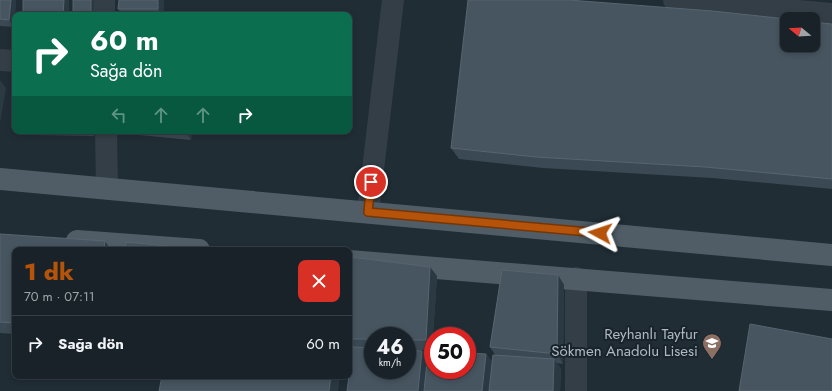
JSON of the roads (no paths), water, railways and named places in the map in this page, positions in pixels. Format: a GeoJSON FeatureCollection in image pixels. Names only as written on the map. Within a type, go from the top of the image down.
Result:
{"type":"FeatureCollection","features":[{"type":"Feature","properties":{"kind":"main road"},"geometry":{"type":"LineString","coordinates":[[0,179],[832,255]]}},
{"type":"Feature","properties":{"kind":"main road"},"geometry":{"type":"LineString","coordinates":[[56,240],[156,247]]}},
{"type":"Feature","properties":{"kind":"main road"},"geometry":{"type":"LineString","coordinates":[[352,261],[576,278],[832,300]]}},
{"type":"Feature","properties":{"kind":"street"},"geometry":{"type":"LineString","coordinates":[[104,0],[104,12]]}},
{"type":"Feature","properties":{"kind":"street"},"geometry":{"type":"LineString","coordinates":[[368,212],[393,0]]}},
{"type":"Feature","properties":{"kind":"street"},"geometry":{"type":"LineString","coordinates":[[674,0],[711,2],[832,14]]}},
{"type":"Feature","properties":{"kind":"street"},"geometry":{"type":"LineString","coordinates":[[0,60],[12,62]]}},
{"type":"Feature","properties":{"kind":"street"},"geometry":{"type":"LineString","coordinates":[[106,134],[107,188]]}},
{"type":"Feature","properties":{"kind":"street"},"geometry":{"type":"LineString","coordinates":[[576,278],[576,391]]}},
{"type":"Feature","properties":{"kind":"place","name":"Reyhanlı Tayfur Sökmen Anadolu Lisesi"},"geometry":{"type":"Point","coordinates":[712,360]}}]}
